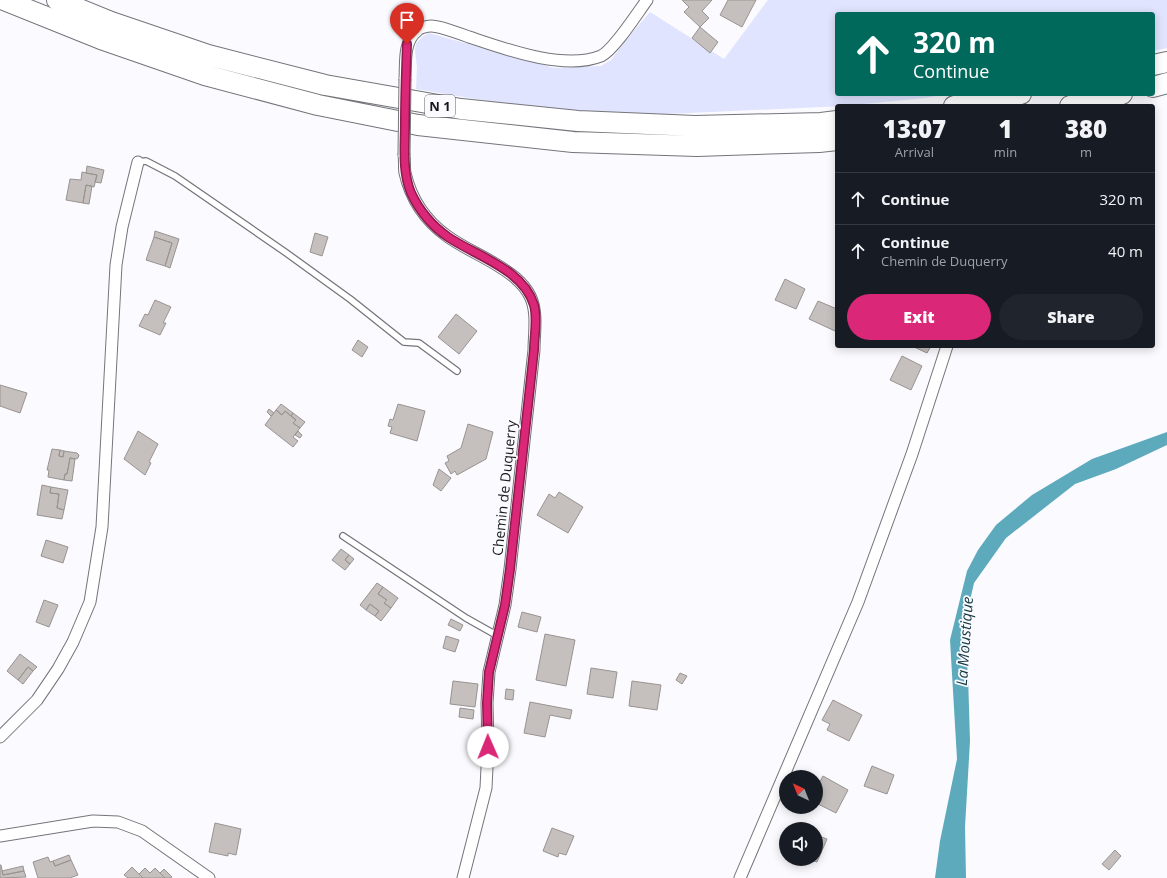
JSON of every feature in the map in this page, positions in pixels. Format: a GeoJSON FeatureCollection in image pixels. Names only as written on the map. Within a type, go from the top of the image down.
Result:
{"type":"FeatureCollection","features":[{"type":"Feature","properties":{"kind":"highway","name":"N 1"},"geometry":{"type":"LineString","coordinates":[[4,0],[101,39],[205,75],[318,105],[418,124],[581,142],[697,146],[835,140]]}},
{"type":"Feature","properties":{"kind":"highway","name":"N 1"},"geometry":{"type":"LineString","coordinates":[[57,0],[112,22],[208,54],[325,85],[461,109],[578,121],[695,126],[821,123],[835,121]]}},
{"type":"Feature","properties":{"kind":"highway"},"geometry":{"type":"LineString","coordinates":[[1155,65],[1167,62]]}},
{"type":"Feature","properties":{"kind":"highway"},"geometry":{"type":"LineString","coordinates":[[1155,87],[1167,84]]}},
{"type":"Feature","properties":{"kind":"highway"},"geometry":{"type":"LineString","coordinates":[[965,104],[1010,96]]}},
{"type":"Feature","properties":{"kind":"highway"},"geometry":{"type":"LineString","coordinates":[[1079,104],[1113,96]]}},
{"type":"Feature","properties":{"kind":"street","name":"Chemin de Duquerry"},"geometry":{"type":"LineString","coordinates":[[463,878],[486,788],[489,672],[505,605],[512,553],[534,350],[535,316],[534,306],[524,285],[511,274],[453,240],[434,225],[416,203],[405,172],[404,155],[407,44],[418,29],[431,26],[458,33],[507,50],[553,60],[586,60],[603,55],[613,46],[647,0]]}},
{"type":"Feature","properties":{"kind":"street"},"geometry":{"type":"LineString","coordinates":[[0,737],[37,700],[58,669],[73,642],[90,602],[102,527],[116,265],[122,227],[138,162]]}},
{"type":"Feature","properties":{"kind":"street"},"geometry":{"type":"LineString","coordinates":[[740,878],[858,602],[912,454],[947,348]]}},
{"type":"Feature","properties":{"kind":"street"},"geometry":{"type":"LineString","coordinates":[[0,836],[93,821],[118,822],[142,831],[209,878]]}},
{"type":"Feature","properties":{"kind":"lane"},"geometry":{"type":"LineString","coordinates":[[138,162],[146,161],[175,176],[286,252],[350,299],[404,342],[419,343],[457,371]]}},
{"type":"Feature","properties":{"kind":"lane"},"geometry":{"type":"LineString","coordinates":[[343,536],[466,618],[498,636]]}},
{"type":"Feature","properties":{"kind":"shaded area"},"geometry":{"type":"Polygon","coordinates":[[[768,0],[1167,0],[1167,48],[1155,51],[1155,12],[835,12],[835,96],[936,96],[925,98],[864,104],[835,104],[835,106],[624,116],[499,103],[416,89],[416,43],[429,33],[554,68],[601,66],[611,60],[650,12],[724,59],[768,0]]]}},
{"type":"Feature","properties":{"kind":"water","name":"La Moustique"},"geometry":{"type":"Polygon","coordinates":[[[1167,432],[1167,445],[1116,469],[1075,484],[1006,538],[974,583],[967,614],[966,653],[970,741],[965,827],[966,878],[935,878],[940,841],[957,759],[950,640],[967,571],[978,550],[996,525],[1032,495],[1092,459],[1167,432]]]}},
{"type":"Feature","properties":{"kind":"building"},"geometry":{"type":"Polygon","coordinates":[[[682,0],[712,0],[702,11],[709,18],[700,27],[684,12],[689,7],[682,0]]]}},
{"type":"Feature","properties":{"kind":"building"},"geometry":{"type":"Polygon","coordinates":[[[728,0],[756,0],[742,27],[720,15],[728,0]]]}},
{"type":"Feature","properties":{"kind":"building"},"geometry":{"type":"Polygon","coordinates":[[[700,27],[718,42],[710,53],[692,38],[700,27]]]}},
{"type":"Feature","properties":{"kind":"building"},"geometry":{"type":"Polygon","coordinates":[[[87,166],[104,170],[101,183],[95,182],[97,175],[86,173],[87,166]]]}},
{"type":"Feature","properties":{"kind":"building"},"geometry":{"type":"Polygon","coordinates":[[[82,172],[97,175],[94,187],[86,185],[83,203],[66,200],[70,179],[81,180],[82,172]]]}},
{"type":"Feature","properties":{"kind":"building"},"geometry":{"type":"Polygon","coordinates":[[[86,185],[92,186],[89,204],[83,203],[86,185]]]}},
{"type":"Feature","properties":{"kind":"building"},"geometry":{"type":"Polygon","coordinates":[[[155,231],[179,239],[170,268],[165,266],[172,243],[154,237],[155,231]]]}},
{"type":"Feature","properties":{"kind":"building"},"geometry":{"type":"Polygon","coordinates":[[[315,233],[328,237],[322,256],[310,252],[315,233]]]}},
{"type":"Feature","properties":{"kind":"building"},"geometry":{"type":"Polygon","coordinates":[[[154,237],[172,243],[165,266],[146,260],[154,237]]]}},
{"type":"Feature","properties":{"kind":"building"},"geometry":{"type":"Polygon","coordinates":[[[785,279],[805,289],[796,309],[775,300],[785,279]]]}},
{"type":"Feature","properties":{"kind":"building"},"geometry":{"type":"Polygon","coordinates":[[[155,300],[171,307],[163,323],[166,323],[160,335],[139,326],[145,314],[148,315],[155,300]]]}},
{"type":"Feature","properties":{"kind":"building"},"geometry":{"type":"Polygon","coordinates":[[[818,301],[835,308],[835,331],[809,319],[818,301]]]}},
{"type":"Feature","properties":{"kind":"building"},"geometry":{"type":"Polygon","coordinates":[[[456,314],[477,331],[459,354],[438,337],[456,314]]]}},
{"type":"Feature","properties":{"kind":"building"},"geometry":{"type":"Polygon","coordinates":[[[358,340],[368,347],[362,357],[352,350],[358,340]]]}},
{"type":"Feature","properties":{"kind":"building"},"geometry":{"type":"Polygon","coordinates":[[[916,348],[930,348],[927,353],[916,348]]]}},
{"type":"Feature","properties":{"kind":"building"},"geometry":{"type":"Polygon","coordinates":[[[902,356],[922,366],[911,390],[890,380],[902,356]]]}},
{"type":"Feature","properties":{"kind":"building"},"geometry":{"type":"Polygon","coordinates":[[[0,385],[27,393],[20,413],[0,406],[0,385]]]}},
{"type":"Feature","properties":{"kind":"building"},"geometry":{"type":"Polygon","coordinates":[[[281,404],[293,413],[291,416],[285,411],[282,415],[276,410],[281,404]]]}},
{"type":"Feature","properties":{"kind":"building"},"geometry":{"type":"Polygon","coordinates":[[[398,404],[425,411],[417,441],[390,433],[392,427],[388,426],[390,419],[393,420],[398,404]]]}},
{"type":"Feature","properties":{"kind":"building"},"geometry":{"type":"Polygon","coordinates":[[[269,409],[274,413],[271,416],[267,412],[269,409]]]}},
{"type":"Feature","properties":{"kind":"building"},"geometry":{"type":"Polygon","coordinates":[[[276,410],[282,415],[285,411],[296,420],[293,423],[300,428],[293,437],[298,441],[293,447],[265,425],[276,410]]]}},
{"type":"Feature","properties":{"kind":"building"},"geometry":{"type":"Polygon","coordinates":[[[293,413],[305,422],[300,428],[293,423],[296,420],[291,416],[293,413]]]}},
{"type":"Feature","properties":{"kind":"building"},"geometry":{"type":"Polygon","coordinates":[[[468,424],[493,432],[486,459],[457,475],[455,471],[451,474],[445,463],[449,461],[447,456],[461,448],[468,424]]]}},
{"type":"Feature","properties":{"kind":"building"},"geometry":{"type":"Polygon","coordinates":[[[138,431],[158,444],[149,462],[151,463],[145,475],[124,459],[138,431]]]}},
{"type":"Feature","properties":{"kind":"building"},"geometry":{"type":"Polygon","coordinates":[[[298,431],[302,435],[300,438],[295,435],[298,431]]]}},
{"type":"Feature","properties":{"kind":"building"},"geometry":{"type":"Polygon","coordinates":[[[52,449],[60,450],[59,456],[63,457],[64,451],[77,453],[79,455],[76,459],[70,458],[67,474],[65,474],[64,480],[48,477],[49,470],[47,470],[52,449]]]}},
{"type":"Feature","properties":{"kind":"building"},"geometry":{"type":"Polygon","coordinates":[[[60,450],[64,451],[63,457],[59,456],[60,450]]]}},
{"type":"Feature","properties":{"kind":"building"},"geometry":{"type":"Polygon","coordinates":[[[70,458],[75,459],[72,481],[64,480],[65,474],[67,474],[70,458]]]}},
{"type":"Feature","properties":{"kind":"building"},"geometry":{"type":"Polygon","coordinates":[[[439,469],[451,478],[441,491],[433,485],[439,469]]]}},
{"type":"Feature","properties":{"kind":"building"},"geometry":{"type":"Polygon","coordinates":[[[42,485],[51,487],[50,493],[59,494],[57,508],[64,510],[62,519],[37,515],[42,485]]]}},
{"type":"Feature","properties":{"kind":"building"},"geometry":{"type":"Polygon","coordinates":[[[51,487],[68,490],[64,510],[57,508],[59,494],[50,493],[51,487]]]}},
{"type":"Feature","properties":{"kind":"building"},"geometry":{"type":"Polygon","coordinates":[[[559,492],[583,507],[568,533],[537,515],[549,494],[555,498],[559,492]]]}},
{"type":"Feature","properties":{"kind":"building"},"geometry":{"type":"Polygon","coordinates":[[[46,540],[68,547],[63,563],[41,556],[46,540]]]}},
{"type":"Feature","properties":{"kind":"building"},"geometry":{"type":"Polygon","coordinates":[[[341,549],[349,555],[345,560],[350,564],[345,570],[332,560],[341,549]]]}},
{"type":"Feature","properties":{"kind":"building"},"geometry":{"type":"Polygon","coordinates":[[[349,555],[354,559],[350,564],[345,560],[349,555]]]}},
{"type":"Feature","properties":{"kind":"building"},"geometry":{"type":"Polygon","coordinates":[[[377,583],[383,587],[378,594],[387,600],[384,603],[391,608],[381,621],[375,616],[379,611],[370,604],[366,610],[360,605],[377,583]]]}},
{"type":"Feature","properties":{"kind":"building"},"geometry":{"type":"Polygon","coordinates":[[[383,587],[398,598],[391,608],[384,603],[387,600],[378,594],[383,587]]]}},
{"type":"Feature","properties":{"kind":"building"},"geometry":{"type":"Polygon","coordinates":[[[44,600],[58,605],[49,627],[36,622],[44,600]]]}},
{"type":"Feature","properties":{"kind":"building"},"geometry":{"type":"Polygon","coordinates":[[[370,604],[379,611],[375,616],[366,610],[370,604]]]}},
{"type":"Feature","properties":{"kind":"building"},"geometry":{"type":"Polygon","coordinates":[[[522,612],[541,617],[537,632],[518,627],[522,612]]]}},
{"type":"Feature","properties":{"kind":"building"},"geometry":{"type":"Polygon","coordinates":[[[451,619],[463,625],[460,631],[448,625],[451,619]]]}},
{"type":"Feature","properties":{"kind":"building"},"geometry":{"type":"Polygon","coordinates":[[[545,634],[575,640],[566,686],[536,680],[545,634]]]}},
{"type":"Feature","properties":{"kind":"building"},"geometry":{"type":"Polygon","coordinates":[[[446,636],[459,640],[455,652],[443,648],[446,636]]]}},
{"type":"Feature","properties":{"kind":"building"},"geometry":{"type":"Polygon","coordinates":[[[20,654],[37,667],[33,671],[28,667],[18,680],[7,671],[20,654]]]}},
{"type":"Feature","properties":{"kind":"building"},"geometry":{"type":"Polygon","coordinates":[[[28,667],[33,671],[23,684],[18,680],[28,667]]]}},
{"type":"Feature","properties":{"kind":"building"},"geometry":{"type":"Polygon","coordinates":[[[591,668],[617,672],[613,698],[587,694],[591,668]]]}},
{"type":"Feature","properties":{"kind":"building"},"geometry":{"type":"Polygon","coordinates":[[[680,673],[687,676],[682,684],[676,680],[680,673]]]}},
{"type":"Feature","properties":{"kind":"building"},"geometry":{"type":"Polygon","coordinates":[[[453,681],[478,684],[475,707],[450,704],[453,681]]]}},
{"type":"Feature","properties":{"kind":"building"},"geometry":{"type":"Polygon","coordinates":[[[632,681],[661,685],[657,710],[629,706],[632,681]]]}},
{"type":"Feature","properties":{"kind":"building"},"geometry":{"type":"Polygon","coordinates":[[[506,689],[514,690],[513,700],[505,699],[506,689]]]}},
{"type":"Feature","properties":{"kind":"building"},"geometry":{"type":"Polygon","coordinates":[[[833,700],[862,715],[849,741],[827,730],[830,724],[822,720],[833,700]]]}},
{"type":"Feature","properties":{"kind":"building"},"geometry":{"type":"Polygon","coordinates":[[[530,702],[572,710],[570,719],[550,715],[545,737],[524,733],[530,702]]]}},
{"type":"Feature","properties":{"kind":"building"},"geometry":{"type":"Polygon","coordinates":[[[460,708],[474,710],[473,719],[459,717],[460,708]]]}},
{"type":"Feature","properties":{"kind":"building"},"geometry":{"type":"Polygon","coordinates":[[[872,766],[894,775],[887,794],[864,786],[872,766]]]}},
{"type":"Feature","properties":{"kind":"building"},"geometry":{"type":"Polygon","coordinates":[[[823,776],[848,790],[836,813],[823,806],[823,776]]]}},
{"type":"Feature","properties":{"kind":"building"},"geometry":{"type":"Polygon","coordinates":[[[215,823],[241,829],[236,855],[228,853],[228,856],[209,852],[215,823]]]}},
{"type":"Feature","properties":{"kind":"building"},"geometry":{"type":"Polygon","coordinates":[[[552,828],[574,836],[566,855],[559,853],[558,857],[543,851],[552,828]]]}},
{"type":"Feature","properties":{"kind":"building"},"geometry":{"type":"Polygon","coordinates":[[[823,838],[827,839],[823,848],[823,838]]]}},
{"type":"Feature","properties":{"kind":"building"},"geometry":{"type":"Polygon","coordinates":[[[1115,850],[1121,856],[1109,870],[1102,864],[1115,850]]]}},
{"type":"Feature","properties":{"kind":"building"},"geometry":{"type":"Polygon","coordinates":[[[69,855],[71,860],[55,866],[53,861],[69,855]]]}},
{"type":"Feature","properties":{"kind":"building"},"geometry":{"type":"Polygon","coordinates":[[[48,857],[50,862],[53,861],[55,866],[71,860],[78,875],[70,878],[38,878],[33,862],[48,857]]]}},
{"type":"Feature","properties":{"kind":"building"},"geometry":{"type":"Polygon","coordinates":[[[0,865],[3,875],[24,871],[26,877],[0,878],[0,865]]]}},
{"type":"Feature","properties":{"kind":"building"},"geometry":{"type":"Polygon","coordinates":[[[23,866],[24,871],[3,875],[2,871],[23,866]]]}},
{"type":"Feature","properties":{"kind":"building"},"geometry":{"type":"Polygon","coordinates":[[[132,867],[143,878],[128,878],[124,875],[132,867]]]}},
{"type":"Feature","properties":{"kind":"building"},"geometry":{"type":"Polygon","coordinates":[[[145,868],[150,873],[155,868],[165,878],[143,878],[139,874],[145,868]]]}},
{"type":"Feature","properties":{"kind":"building"},"geometry":{"type":"Polygon","coordinates":[[[164,869],[172,877],[165,878],[160,873],[164,869]]]}},
{"type":"Feature","properties":{"kind":"route"},"geometry":{"type":"LineString","coordinates":[[407,44],[404,155],[405,172],[416,203],[434,225],[447,236],[466,248],[490,260],[524,285],[534,306],[534,350],[510,569],[505,605],[489,672],[487,703],[488,747]]}}]}
